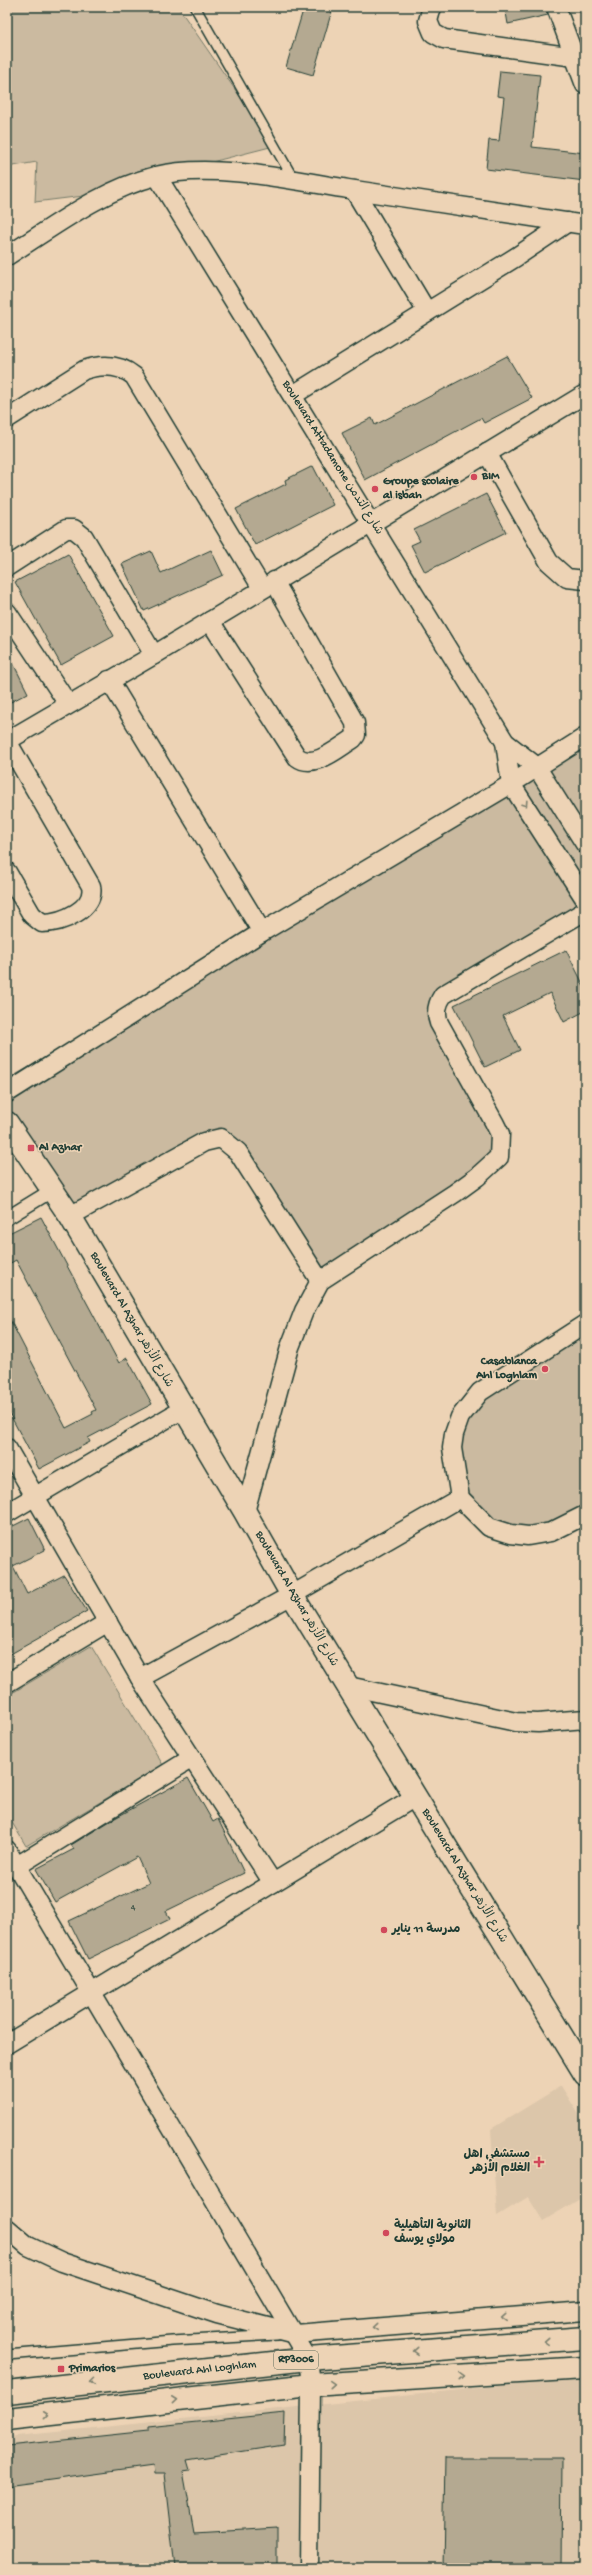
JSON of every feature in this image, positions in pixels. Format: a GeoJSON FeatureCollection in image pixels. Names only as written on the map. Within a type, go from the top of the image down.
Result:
{"type":"FeatureCollection","features":[{"type":"Feature","properties":{"kind":"main road","name":"Boulevard Al Azhar شارع الأزهر"},"geometry":{"type":"LineString","coordinates":[[7,1123],[51,1191],[70,1216],[245,1512],[292,1595],[585,2074]]}},
{"type":"Feature","properties":{"kind":"main road","name":"Boulevard Ahl Loghlam"},"geometry":{"type":"LineString","coordinates":[[7,2392],[308,2358],[585,2338]]}},
{"type":"Feature","properties":{"kind":"main road","name":"RP3006"},"geometry":{"type":"LineString","coordinates":[[7,2419],[311,2385],[585,2368]]}},
{"type":"Feature","properties":{"kind":"street"},"geometry":{"type":"LineString","coordinates":[[432,7],[428,20],[433,33],[444,39],[575,57]]}},
{"type":"Feature","properties":{"kind":"street"},"geometry":{"type":"LineString","coordinates":[[556,7],[585,85]]}},
{"type":"Feature","properties":{"kind":"street"},"geometry":{"type":"LineString","coordinates":[[7,256],[108,193],[157,176],[206,171],[294,180],[576,223]]}},
{"type":"Feature","properties":{"kind":"street","name":"Boulevard Attadamone شارع التدمن"},"geometry":{"type":"LineString","coordinates":[[157,176],[372,523],[505,742],[536,766],[585,844]]}},
{"type":"Feature","properties":{"kind":"street"},"geometry":{"type":"LineString","coordinates":[[354,190],[427,312]]}},
{"type":"Feature","properties":{"kind":"street"},"geometry":{"type":"LineString","coordinates":[[293,395],[427,312],[576,223]]}},
{"type":"Feature","properties":{"kind":"street"},"geometry":{"type":"LineString","coordinates":[[7,419],[84,370],[96,366],[111,365],[128,371],[134,376],[355,723],[356,735],[353,739],[319,760],[302,761],[288,743],[210,621]]}},
{"type":"Feature","properties":{"kind":"street"},"geometry":{"type":"LineString","coordinates":[[7,872],[32,915],[42,923],[66,916],[90,902],[93,893],[91,886],[7,741],[154,655],[585,394]]}},
{"type":"Feature","properties":{"kind":"street"},"geometry":{"type":"LineString","coordinates":[[487,453],[549,562],[567,578],[585,580]]}},
{"type":"Feature","properties":{"kind":"street"},"geometry":{"type":"LineString","coordinates":[[7,567],[66,529],[77,531],[84,537],[154,655]]}},
{"type":"Feature","properties":{"kind":"street"},"geometry":{"type":"LineString","coordinates":[[7,612],[68,704]]}},
{"type":"Feature","properties":{"kind":"street"},"geometry":{"type":"LineString","coordinates":[[109,680],[262,932]]}},
{"type":"Feature","properties":{"kind":"street"},"geometry":{"type":"LineString","coordinates":[[7,1093],[262,932],[511,784],[536,766],[585,737]]}},
{"type":"Feature","properties":{"kind":"street","name":"Boulevard Attadamone شارع التدمن"},"geometry":{"type":"LineString","coordinates":[[505,742],[511,784],[585,899]]}},
{"type":"Feature","properties":{"kind":"street"},"geometry":{"type":"LineString","coordinates":[[245,1512],[290,1347],[304,1311],[320,1281],[455,1193],[477,1177],[498,1157],[500,1134],[439,1023],[437,1006],[443,995],[585,911]]}},
{"type":"Feature","properties":{"kind":"street"},"geometry":{"type":"LineString","coordinates":[[70,1216],[204,1142],[221,1138],[238,1152],[320,1281]]}},
{"type":"Feature","properties":{"kind":"street"},"geometry":{"type":"LineString","coordinates":[[7,1218],[51,1191]]}},
{"type":"Feature","properties":{"kind":"street"},"geometry":{"type":"LineString","coordinates":[[585,1324],[480,1392],[469,1404],[454,1434],[452,1448],[460,1498],[489,1527],[511,1534],[528,1536],[551,1532],[585,1515]]}},
{"type":"Feature","properties":{"kind":"street"},"geometry":{"type":"LineString","coordinates":[[7,1513],[183,1409]]}},
{"type":"Feature","properties":{"kind":"street"},"geometry":{"type":"LineString","coordinates":[[7,1448],[140,1678],[273,1883]]}},
{"type":"Feature","properties":{"kind":"street"},"geometry":{"type":"LineString","coordinates":[[140,1678],[292,1595],[460,1498]]}},
{"type":"Feature","properties":{"kind":"street"},"geometry":{"type":"LineString","coordinates":[[7,1683],[108,1622]]}},
{"type":"Feature","properties":{"kind":"street"},"geometry":{"type":"LineString","coordinates":[[348,1686],[516,1722],[538,1724],[584,1722]]}},
{"type":"Feature","properties":{"kind":"street"},"geometry":{"type":"LineString","coordinates":[[17,1866],[192,1758]]}},
{"type":"Feature","properties":{"kind":"street"},"geometry":{"type":"LineString","coordinates":[[7,2044],[415,1797]]}},
{"type":"Feature","properties":{"kind":"street"},"geometry":{"type":"LineString","coordinates":[[7,1850],[308,2358],[311,2385],[310,2568]]}},
{"type":"Feature","properties":{"kind":"street"},"geometry":{"type":"LineString","coordinates":[[7,2228],[28,2246],[62,2262],[217,2314],[294,2334],[585,2311]]}},
{"type":"Feature","properties":{"kind":"lane"},"geometry":{"type":"LineString","coordinates":[[195,7],[294,180]]}},
{"type":"Feature","properties":{"kind":"lane"},"geometry":{"type":"LineString","coordinates":[[7,2356],[172,2341],[294,2334]]}},
{"type":"Feature","properties":{"kind":"shaded area"},"geometry":{"type":"Polygon","coordinates":[[[7,7],[178,7],[274,146],[157,176],[108,193],[35,202],[37,162],[7,167],[7,7]]]}},
{"type":"Feature","properties":{"kind":"shaded area"},"geometry":{"type":"Polygon","coordinates":[[[585,735],[585,902],[439,996],[499,1157],[320,1281],[217,1130],[62,1216],[7,1121],[7,1080],[536,766],[585,735]]]}},
{"type":"Feature","properties":{"kind":"shaded area"},"geometry":{"type":"Polygon","coordinates":[[[585,1326],[585,1518],[522,1535],[486,1522],[456,1497],[448,1453],[466,1408],[585,1326]]]}},
{"type":"Feature","properties":{"kind":"shaded area"},"geometry":{"type":"Polygon","coordinates":[[[91,1646],[163,1765],[26,1846],[7,1814],[7,1696],[91,1646]]]}},
{"type":"Feature","properties":{"kind":"shaded area","name":"مستشفى اهل الغلام الأزهر"},"geometry":{"type":"Polygon","coordinates":[[[561,2086],[585,2124],[585,2196],[543,2221],[528,2197],[497,2216],[491,2129],[561,2086]]]}},
{"type":"Feature","properties":{"kind":"shaded area"},"geometry":{"type":"Polygon","coordinates":[[[585,2377],[585,2568],[7,2568],[7,2437],[585,2377]]]}},
{"type":"Feature","properties":{"kind":"building"},"geometry":{"type":"Polygon","coordinates":[[[304,7],[333,7],[313,75],[286,67],[304,7]]]}},
{"type":"Feature","properties":{"kind":"building"},"geometry":{"type":"Polygon","coordinates":[[[505,7],[546,7],[548,15],[508,24],[505,7]]]}},
{"type":"Feature","properties":{"kind":"building"},"geometry":{"type":"Polygon","coordinates":[[[500,71],[540,75],[532,147],[585,153],[585,181],[486,169],[489,140],[499,141],[504,97],[497,96],[500,71]]]}},
{"type":"Feature","properties":{"kind":"building"},"geometry":{"type":"Polygon","coordinates":[[[507,356],[532,398],[484,423],[481,418],[365,480],[342,433],[372,418],[375,425],[507,356]]]}},
{"type":"Feature","properties":{"kind":"building"},"geometry":{"type":"Polygon","coordinates":[[[313,466],[333,505],[255,545],[236,509],[286,484],[285,480],[313,466]]]}},
{"type":"Feature","properties":{"kind":"building"},"geometry":{"type":"Polygon","coordinates":[[[486,494],[506,532],[425,572],[411,545],[420,541],[414,530],[486,494]]]}},
{"type":"Feature","properties":{"kind":"building"},"geometry":{"type":"Polygon","coordinates":[[[211,550],[223,575],[144,611],[122,564],[151,551],[161,573],[211,550]]]}},
{"type":"Feature","properties":{"kind":"building"},"geometry":{"type":"Polygon","coordinates":[[[68,554],[114,636],[61,665],[15,582],[68,554]]]}},
{"type":"Feature","properties":{"kind":"building"},"geometry":{"type":"Polygon","coordinates":[[[7,651],[28,693],[7,704],[7,651]]]}},
{"type":"Feature","properties":{"kind":"building"},"geometry":{"type":"Polygon","coordinates":[[[566,950],[585,988],[585,1011],[564,1022],[550,993],[503,1016],[520,1050],[485,1067],[454,1005],[566,950]]]}},
{"type":"Feature","properties":{"kind":"building"},"geometry":{"type":"Polygon","coordinates":[[[41,1217],[119,1363],[127,1358],[152,1404],[88,1438],[90,1442],[39,1469],[7,1409],[7,1314],[66,1428],[93,1414],[92,1412],[96,1410],[16,1260],[7,1265],[7,1234],[41,1217]]]}},
{"type":"Feature","properties":{"kind":"building"},"geometry":{"type":"Polygon","coordinates":[[[29,1518],[45,1550],[13,1566],[27,1594],[64,1575],[87,1611],[7,1656],[7,1529],[29,1518]]]}},
{"type":"Feature","properties":{"kind":"building"},"geometry":{"type":"Polygon","coordinates":[[[188,1778],[213,1822],[218,1819],[244,1873],[166,1911],[170,1919],[88,1959],[69,1921],[149,1883],[137,1857],[55,1902],[36,1869],[74,1849],[71,1845],[115,1818],[188,1778]]]}},
{"type":"Feature","properties":{"kind":"building"},"geometry":{"type":"Polygon","coordinates":[[[285,2413],[284,2445],[187,2460],[190,2470],[183,2471],[194,2532],[277,2527],[277,2568],[175,2568],[164,2474],[154,2474],[153,2466],[7,2486],[7,2446],[148,2431],[148,2427],[285,2413]]]}},
{"type":"Feature","properties":{"kind":"building"},"geometry":{"type":"Polygon","coordinates":[[[445,2458],[562,2458],[561,2568],[443,2568],[445,2458]]]}},
{"type":"Feature","properties":{"kind":"place","name":"BIM"},"geometry":{"type":"Point","coordinates":[474,477]}},
{"type":"Feature","properties":{"kind":"place","name":"Groupe scolaire al isbah"},"geometry":{"type":"Point","coordinates":[375,489]}},
{"type":"Feature","properties":{"kind":"place","name":"Al Azhar"},"geometry":{"type":"Point","coordinates":[31,1148]}},
{"type":"Feature","properties":{"kind":"place","name":"Casablanca Ahl Loghlam"},"geometry":{"type":"Point","coordinates":[545,1369]}},
{"type":"Feature","properties":{"kind":"place","name":"مدرسة 11 يناير"},"geometry":{"type":"Point","coordinates":[384,1930]}},
{"type":"Feature","properties":{"kind":"place","name":"مستشفى اهل الغلام الأزهر"},"geometry":{"type":"Point","coordinates":[539,2162]}},
{"type":"Feature","properties":{"kind":"place","name":"الثانوية التأهيلية مولاي يوسف"},"geometry":{"type":"Point","coordinates":[386,2233]}},
{"type":"Feature","properties":{"kind":"place","name":"Primarios"},"geometry":{"type":"Point","coordinates":[61,2369]}}]}
